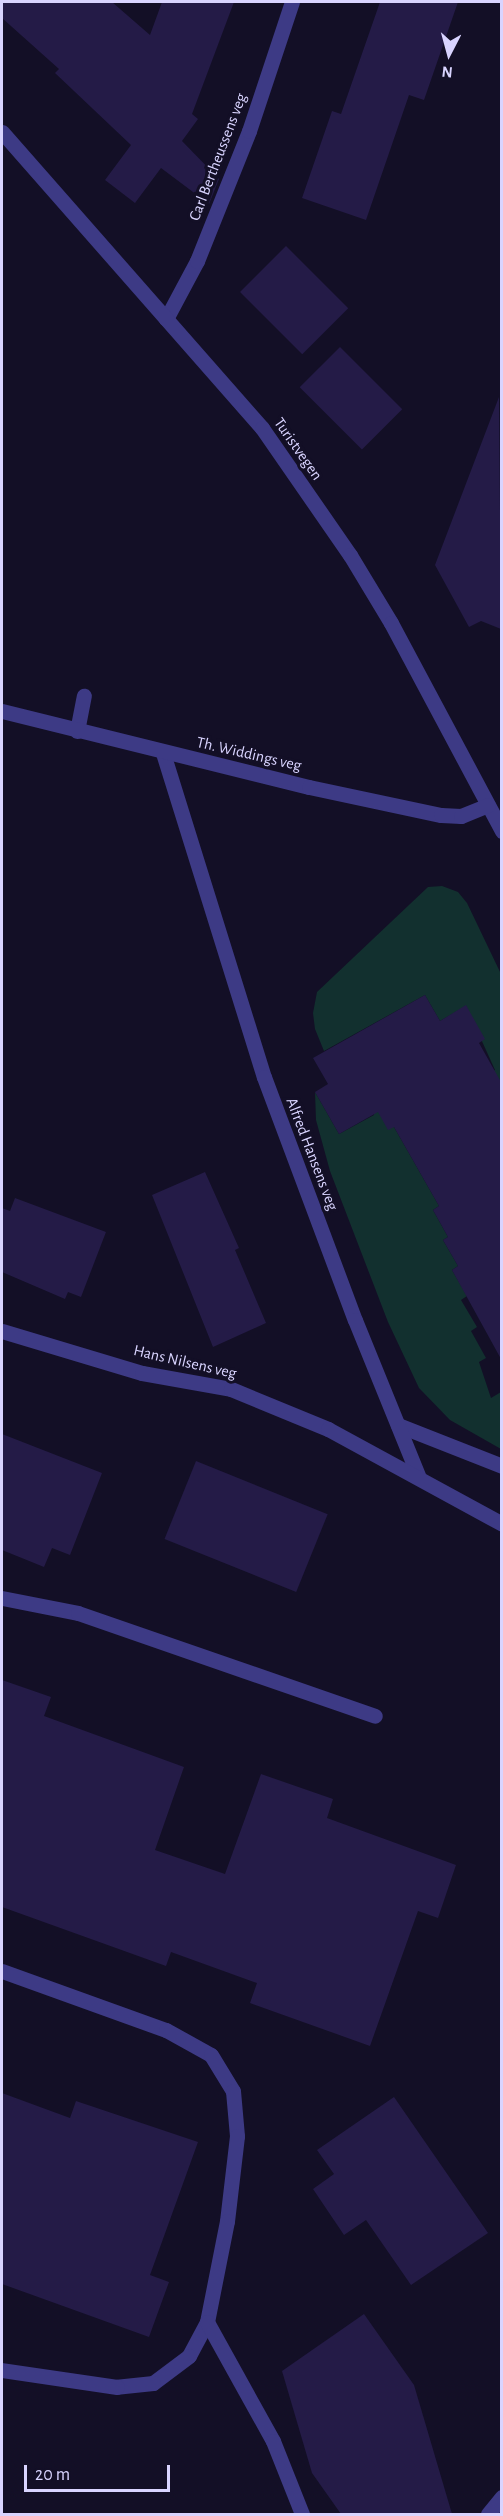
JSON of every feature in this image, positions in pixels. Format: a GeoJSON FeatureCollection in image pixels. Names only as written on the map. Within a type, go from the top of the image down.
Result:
{"type":"FeatureCollection","features":[{"type":"Feature","properties":{"kind":"street","name":"Carl Bertheussens veg"},"geometry":{"type":"LineString","coordinates":[[166,319],[198,261],[240,153],[292,2]]}},
{"type":"Feature","properties":{"kind":"street","name":"Turistvegen"},"geometry":{"type":"LineString","coordinates":[[2,132],[262,428],[350,555],[501,831]]}},
{"type":"Feature","properties":{"kind":"street"},"geometry":{"type":"LineString","coordinates":[[77,731],[84,696]]}},
{"type":"Feature","properties":{"kind":"street","name":"Th. Widdings veg"},"geometry":{"type":"LineString","coordinates":[[2,711],[163,753],[441,815],[461,816],[488,806]]}},
{"type":"Feature","properties":{"kind":"street","name":"Alfred Hansens veg"},"geometry":{"type":"LineString","coordinates":[[163,753],[264,1077],[419,1478]]}},
{"type":"Feature","properties":{"kind":"street","name":"Hans Nilsens veg"},"geometry":{"type":"LineString","coordinates":[[2,1331],[142,1373],[231,1389],[328,1430],[419,1478]]}},
{"type":"Feature","properties":{"kind":"street"},"geometry":{"type":"LineString","coordinates":[[398,1425],[501,1466]]}},
{"type":"Feature","properties":{"kind":"street"},"geometry":{"type":"LineString","coordinates":[[419,1478],[499,1523]]}},
{"type":"Feature","properties":{"kind":"street"},"geometry":{"type":"LineString","coordinates":[[2,1598],[78,1613],[375,1716]]}},
{"type":"Feature","properties":{"kind":"street"},"geometry":{"type":"LineString","coordinates":[[2,1971],[166,2030],[211,2055],[233,2091],[237,2136],[227,2221],[207,2322],[189,2356],[153,2382],[100,2386],[2,2370]]}},
{"type":"Feature","properties":{"kind":"street"},"geometry":{"type":"LineString","coordinates":[[207,2322],[273,2441],[302,2514]]}},
{"type":"Feature","properties":{"kind":"street"},"geometry":{"type":"LineString","coordinates":[[488,2514],[501,2497]]}},
{"type":"Feature","properties":{"kind":"green space"},"geometry":{"type":"Polygon","coordinates":[[[442,886],[458,892],[467,903],[501,974],[501,1095],[489,1073],[495,1070],[466,1006],[440,1021],[425,995],[324,1051],[315,1029],[313,1013],[317,992],[428,887],[442,886]]]}},
{"type":"Feature","properties":{"kind":"green space"},"geometry":{"type":"Polygon","coordinates":[[[315,1092],[339,1134],[374,1115],[373,1102],[394,1127],[439,1206],[433,1210],[448,1237],[443,1240],[458,1266],[452,1270],[467,1296],[461,1300],[477,1327],[471,1331],[486,1358],[479,1362],[491,1398],[501,1392],[501,1449],[450,1420],[419,1388],[388,1322],[330,1171],[316,1120],[315,1092]]]}},
{"type":"Feature","properties":{"kind":"building"},"geometry":{"type":"Polygon","coordinates":[[[2,2],[112,2],[150,35],[162,2],[234,2],[192,114],[198,119],[182,141],[219,179],[209,204],[161,168],[135,203],[105,180],[131,145],[55,73],[59,69],[2,18],[2,2]]]}},
{"type":"Feature","properties":{"kind":"building"},"geometry":{"type":"Polygon","coordinates":[[[380,2],[458,2],[424,100],[409,95],[366,220],[302,198],[332,111],[341,114],[380,2]]]}},
{"type":"Feature","properties":{"kind":"building"},"geometry":{"type":"Polygon","coordinates":[[[286,246],[348,308],[302,354],[240,292],[286,246]]]}},
{"type":"Feature","properties":{"kind":"building"},"geometry":{"type":"Polygon","coordinates":[[[340,347],[402,409],[362,450],[300,387],[340,347]]]}},
{"type":"Feature","properties":{"kind":"building"},"geometry":{"type":"Polygon","coordinates":[[[499,397],[501,629],[481,621],[469,627],[435,565],[499,397]]]}},
{"type":"Feature","properties":{"kind":"building"},"geometry":{"type":"Polygon","coordinates":[[[425,995],[440,1021],[466,1005],[485,1039],[479,1043],[501,1082],[501,1359],[452,1270],[458,1266],[443,1240],[448,1237],[433,1210],[439,1206],[394,1127],[388,1130],[378,1112],[339,1134],[315,1092],[328,1084],[313,1058],[425,995]]]}},
{"type":"Feature","properties":{"kind":"building"},"geometry":{"type":"Polygon","coordinates":[[[205,1172],[239,1248],[235,1250],[266,1323],[213,1347],[152,1195],[205,1172]]]}},
{"type":"Feature","properties":{"kind":"building"},"geometry":{"type":"Polygon","coordinates":[[[15,1198],[106,1232],[81,1297],[68,1292],[65,1299],[2,1272],[2,1208],[10,1211],[15,1198]]]}},
{"type":"Feature","properties":{"kind":"building"},"geometry":{"type":"Polygon","coordinates":[[[2,1434],[102,1473],[70,1555],[52,1548],[44,1567],[2,1550],[2,1434]]]}},
{"type":"Feature","properties":{"kind":"building"},"geometry":{"type":"Polygon","coordinates":[[[196,1461],[328,1514],[296,1592],[165,1539],[196,1461]]]}},
{"type":"Feature","properties":{"kind":"building"},"geometry":{"type":"Polygon","coordinates":[[[2,1680],[51,1697],[44,1716],[184,1767],[155,1850],[225,1874],[261,1774],[333,1799],[327,1818],[456,1865],[438,1918],[418,1911],[370,2046],[250,2003],[257,1983],[171,1952],[166,1966],[2,1907],[2,1680]]]}},
{"type":"Feature","properties":{"kind":"building"},"geometry":{"type":"Polygon","coordinates":[[[2,2093],[70,2118],[76,2101],[198,2142],[150,2275],[169,2282],[149,2337],[2,2284],[2,2093]]]}},
{"type":"Feature","properties":{"kind":"building"},"geometry":{"type":"Polygon","coordinates":[[[394,2097],[488,2233],[411,2285],[366,2220],[344,2235],[313,2189],[334,2174],[317,2150],[394,2097]]]}},
{"type":"Feature","properties":{"kind":"building"},"geometry":{"type":"Polygon","coordinates":[[[364,2314],[414,2385],[452,2514],[341,2514],[312,2473],[282,2371],[364,2314]]]}}]}
